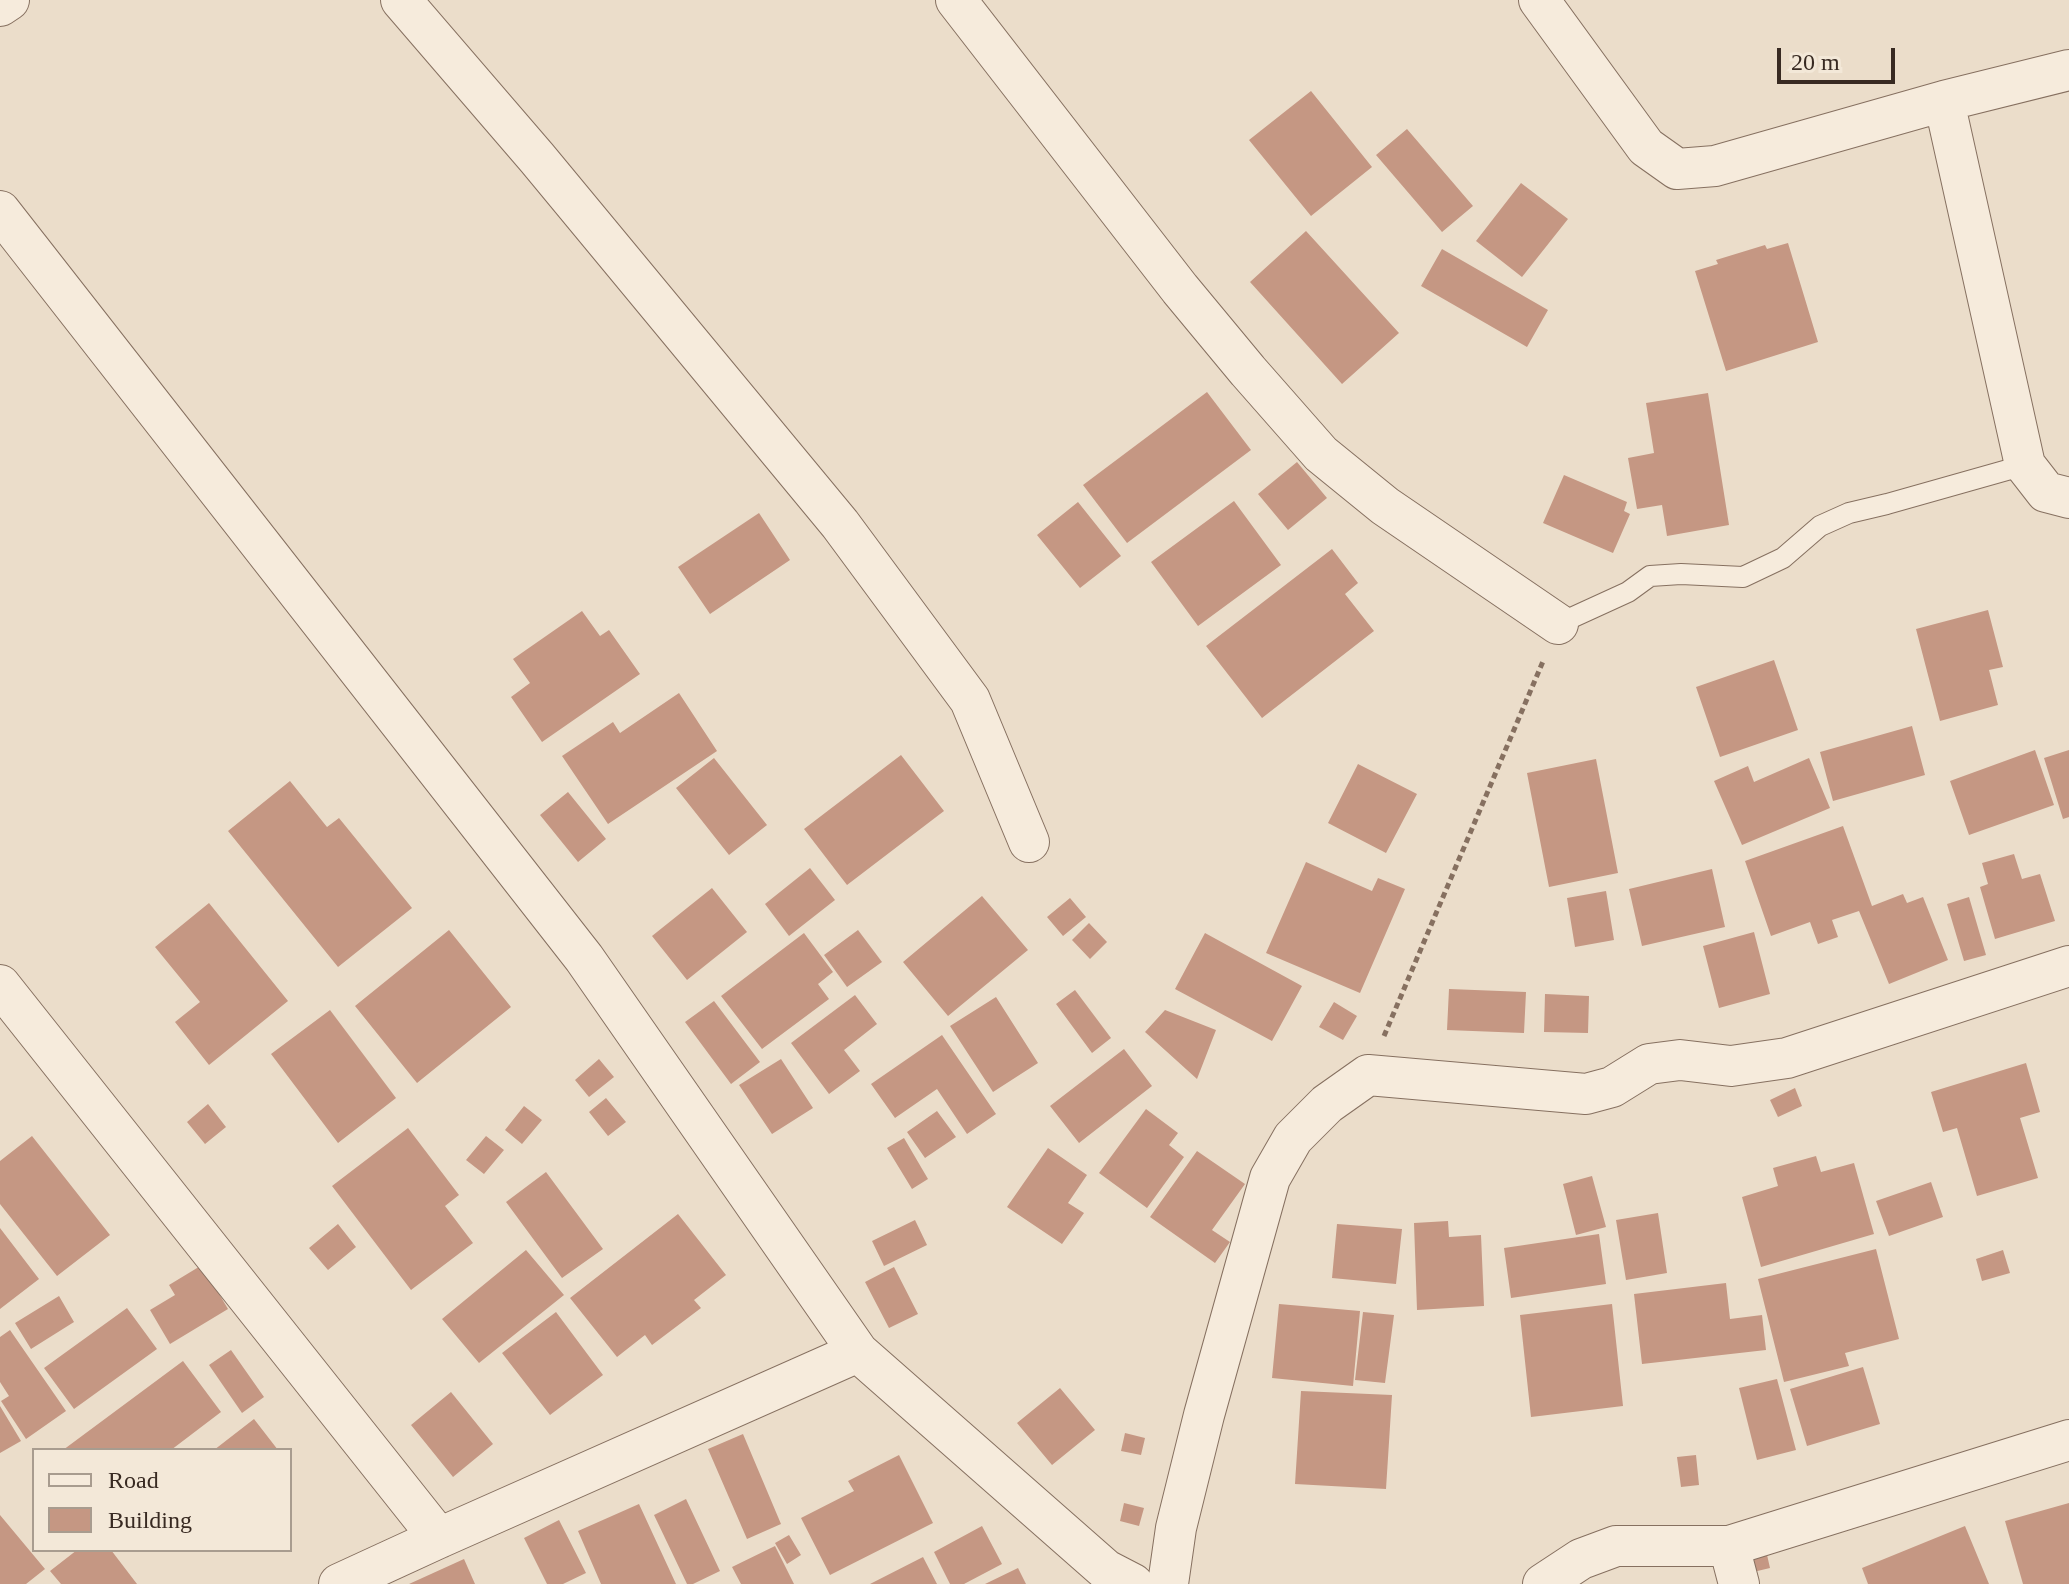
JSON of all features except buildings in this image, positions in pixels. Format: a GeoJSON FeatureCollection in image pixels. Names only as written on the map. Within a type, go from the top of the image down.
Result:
{"type":"FeatureCollection","features":[{"type":"Feature","properties":{"kind":"street"},"geometry":{"type":"LineString","coordinates":[[0,6],[9,0]]}},
{"type":"Feature","properties":{"kind":"street"},"geometry":{"type":"LineString","coordinates":[[401,0],[537,158],[849,536],[970,700],[1029,842]]}},
{"type":"Feature","properties":{"kind":"street"},"geometry":{"type":"LineString","coordinates":[[956,0],[1180,289],[1321,454],[1385,506],[1558,624]]}},
{"type":"Feature","properties":{"kind":"street"},"geometry":{"type":"LineString","coordinates":[[1539,0],[1646,147],[1677,169],[1715,166],[1944,101],[2069,70]]}},
{"type":"Feature","properties":{"kind":"street"},"geometry":{"type":"LineString","coordinates":[[1944,101],[2025,465],[2046,492],[2069,498]]}},
{"type":"Feature","properties":{"kind":"street"},"geometry":{"type":"LineString","coordinates":[[0,211],[584,958],[858,1352],[1106,1570],[1133,1584]]}},
{"type":"Feature","properties":{"kind":"street"},"geometry":{"type":"LineString","coordinates":[[1168,1584],[1176,1528],[1204,1415],[1270,1178],[1293,1138],[1327,1104],[1368,1075],[1586,1094],[1612,1087],[1649,1064],[1680,1060],[1731,1066],[1787,1058],[2069,966]]}},
{"type":"Feature","properties":{"kind":"street"},"geometry":{"type":"LineString","coordinates":[[0,985],[14,1033],[439,1538]]}},
{"type":"Feature","properties":{"kind":"street"},"geometry":{"type":"LineString","coordinates":[[339,1584],[858,1352]]}},
{"type":"Feature","properties":{"kind":"street"},"geometry":{"type":"LineString","coordinates":[[1543,1584],[1581,1559],[1616,1546],[1729,1546],[2069,1440]]}},
{"type":"Feature","properties":{"kind":"street"},"geometry":{"type":"LineString","coordinates":[[1729,1546],[1739,1584]]}},
{"type":"Feature","properties":{"kind":"lane"},"geometry":{"type":"LineString","coordinates":[[1558,624],[1628,592],[1650,576],[1743,577],[1783,558],[1820,526],[1849,513],[2025,465]]}},
{"type":"Feature","properties":{"kind":"path"},"geometry":{"type":"LineString","coordinates":[[1368,1075],[1558,624]]}}]}
